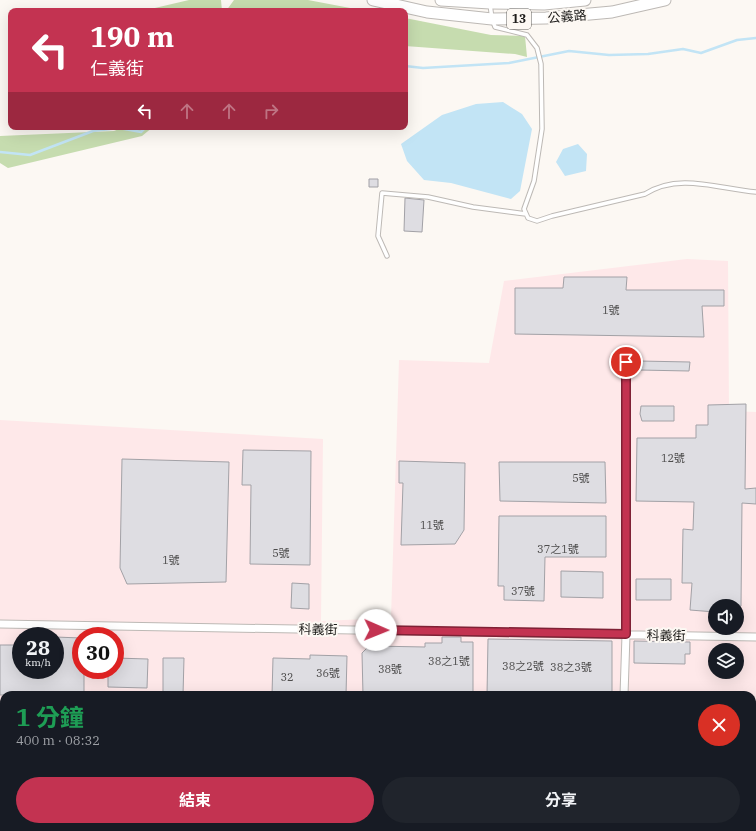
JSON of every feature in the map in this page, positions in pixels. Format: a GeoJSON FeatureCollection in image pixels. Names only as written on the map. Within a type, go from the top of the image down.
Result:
{"type":"FeatureCollection","features":[{"type":"Feature","properties":{"kind":"main road","name":"公義路"},"geometry":{"type":"LineString","coordinates":[[373,0],[427,12],[492,19],[546,18],[612,12],[664,0]]}},
{"type":"Feature","properties":{"kind":"main road","name":"公義路"},"geometry":{"type":"LineString","coordinates":[[441,0],[544,4],[585,0]]}},
{"type":"Feature","properties":{"kind":"street"},"geometry":{"type":"LineString","coordinates":[[624,691],[626,634],[626,362]]}},
{"type":"Feature","properties":{"kind":"street","name":"科義街"},"geometry":{"type":"LineString","coordinates":[[0,624],[756,637]]}},
{"type":"Feature","properties":{"kind":"lane"},"geometry":{"type":"LineString","coordinates":[[490,3],[492,19],[495,27],[527,35],[536,48],[541,64],[542,129],[534,182],[524,209],[528,218],[537,221],[552,216],[645,194],[654,188],[668,184],[699,183],[756,192]]}},
{"type":"Feature","properties":{"kind":"lane"},"geometry":{"type":"LineString","coordinates":[[387,256],[378,236],[382,193],[428,198],[473,207],[526,214]]}},
{"type":"Feature","properties":{"kind":"shaded area"},"geometry":{"type":"Polygon","coordinates":[[[687,259],[728,261],[729,411],[756,412],[756,691],[0,691],[0,420],[323,439],[321,621],[391,618],[399,360],[489,363],[504,281],[687,259]]]}},
{"type":"Feature","properties":{"kind":"green space"},"geometry":{"type":"Polygon","coordinates":[[[189,0],[221,0],[222,8],[155,8],[189,0]]]}},
{"type":"Feature","properties":{"kind":"green space"},"geometry":{"type":"Polygon","coordinates":[[[234,0],[308,0],[350,8],[228,8],[234,0]]]}},
{"type":"Feature","properties":{"kind":"green space"},"geometry":{"type":"Polygon","coordinates":[[[408,19],[491,35],[525,36],[527,57],[515,54],[408,46],[408,19]]]}},
{"type":"Feature","properties":{"kind":"green space"},"geometry":{"type":"Polygon","coordinates":[[[149,130],[142,136],[8,168],[0,163],[0,136],[149,130]]]}},
{"type":"Feature","properties":{"kind":"water"},"geometry":{"type":"Polygon","coordinates":[[[503,102],[522,114],[532,129],[520,191],[511,199],[451,183],[424,180],[407,161],[401,144],[442,115],[476,104],[503,102]]]}},
{"type":"Feature","properties":{"kind":"water"},"geometry":{"type":"Polygon","coordinates":[[[578,144],[587,154],[586,171],[565,176],[556,162],[563,149],[578,144]]]}},
{"type":"Feature","properties":{"kind":"building"},"geometry":{"type":"Polygon","coordinates":[[[369,179],[378,179],[378,187],[369,187],[369,179]]]}},
{"type":"Feature","properties":{"kind":"building"},"geometry":{"type":"Polygon","coordinates":[[[405,198],[424,200],[422,232],[404,231],[405,198]]]}},
{"type":"Feature","properties":{"kind":"building"},"geometry":{"type":"Polygon","coordinates":[[[564,277],[627,277],[626,290],[724,290],[724,306],[702,306],[704,337],[515,334],[515,288],[563,288],[564,277]]]}},
{"type":"Feature","properties":{"kind":"building"},"geometry":{"type":"Polygon","coordinates":[[[639,361],[690,362],[689,371],[639,370],[639,361]]]}},
{"type":"Feature","properties":{"kind":"building"},"geometry":{"type":"Polygon","coordinates":[[[746,404],[745,489],[756,488],[756,504],[742,503],[741,599],[708,599],[708,611],[690,610],[692,583],[682,583],[683,529],[693,530],[694,502],[636,501],[637,438],[696,438],[696,425],[708,425],[708,405],[746,404]]]}},
{"type":"Feature","properties":{"kind":"building"},"geometry":{"type":"Polygon","coordinates":[[[641,406],[674,406],[674,421],[642,421],[640,414],[641,406]]]}},
{"type":"Feature","properties":{"kind":"building"},"geometry":{"type":"Polygon","coordinates":[[[243,450],[311,451],[310,565],[250,564],[251,485],[242,485],[243,450]]]}},
{"type":"Feature","properties":{"kind":"building"},"geometry":{"type":"Polygon","coordinates":[[[122,459],[229,462],[226,582],[127,584],[120,568],[122,459]]]}},
{"type":"Feature","properties":{"kind":"building"},"geometry":{"type":"Polygon","coordinates":[[[399,461],[465,463],[464,530],[455,544],[401,545],[403,483],[399,483],[399,461]]]}},
{"type":"Feature","properties":{"kind":"building"},"geometry":{"type":"Polygon","coordinates":[[[499,462],[605,462],[606,503],[500,501],[499,462]]]}},
{"type":"Feature","properties":{"kind":"building"},"geometry":{"type":"Polygon","coordinates":[[[499,516],[606,516],[606,557],[545,557],[544,601],[504,600],[504,586],[498,586],[499,516]]]}},
{"type":"Feature","properties":{"kind":"building"},"geometry":{"type":"Polygon","coordinates":[[[561,571],[603,572],[603,598],[561,597],[561,571]]]}},
{"type":"Feature","properties":{"kind":"building"},"geometry":{"type":"Polygon","coordinates":[[[636,579],[671,579],[671,600],[636,600],[636,579]]]}},
{"type":"Feature","properties":{"kind":"building"},"geometry":{"type":"Polygon","coordinates":[[[292,583],[309,584],[309,609],[291,608],[292,583]]]}},
{"type":"Feature","properties":{"kind":"building"},"geometry":{"type":"Polygon","coordinates":[[[64,637],[72,638],[72,679],[84,679],[84,691],[0,691],[0,645],[12,645],[12,679],[64,679],[64,637]]]}},
{"type":"Feature","properties":{"kind":"building"},"geometry":{"type":"Polygon","coordinates":[[[442,637],[461,637],[461,642],[473,642],[473,691],[363,691],[362,653],[367,648],[373,646],[425,647],[425,643],[442,643],[442,637]]]}},
{"type":"Feature","properties":{"kind":"building"},"geometry":{"type":"Polygon","coordinates":[[[488,639],[612,641],[612,691],[487,691],[488,639]]]}},
{"type":"Feature","properties":{"kind":"building"},"geometry":{"type":"Polygon","coordinates":[[[634,641],[690,642],[690,654],[685,654],[685,664],[634,663],[634,641]]]}},
{"type":"Feature","properties":{"kind":"building"},"geometry":{"type":"Polygon","coordinates":[[[310,655],[347,656],[346,691],[272,691],[273,658],[310,659],[310,655]]]}},
{"type":"Feature","properties":{"kind":"building"},"geometry":{"type":"Polygon","coordinates":[[[124,658],[148,659],[147,688],[108,687],[108,679],[124,679],[124,658]]]}},
{"type":"Feature","properties":{"kind":"building"},"geometry":{"type":"Polygon","coordinates":[[[163,658],[184,658],[183,691],[163,691],[163,658]]]}},
{"type":"Feature","properties":{"kind":"waterway"},"geometry":{"type":"LineString","coordinates":[[408,66],[423,68],[509,63],[569,51],[609,55],[648,54],[683,49],[701,53],[737,40],[756,38]]}},
{"type":"Feature","properties":{"kind":"waterway"},"geometry":{"type":"LineString","coordinates":[[0,152],[30,155],[93,131],[102,130]]}},
{"type":"Feature","properties":{"kind":"waterway"},"geometry":{"type":"LineString","coordinates":[[130,130],[141,132],[143,130]]}},
{"type":"Feature","properties":{"kind":"route"},"geometry":{"type":"LineString","coordinates":[[376,630],[626,634],[626,362]]}}]}
